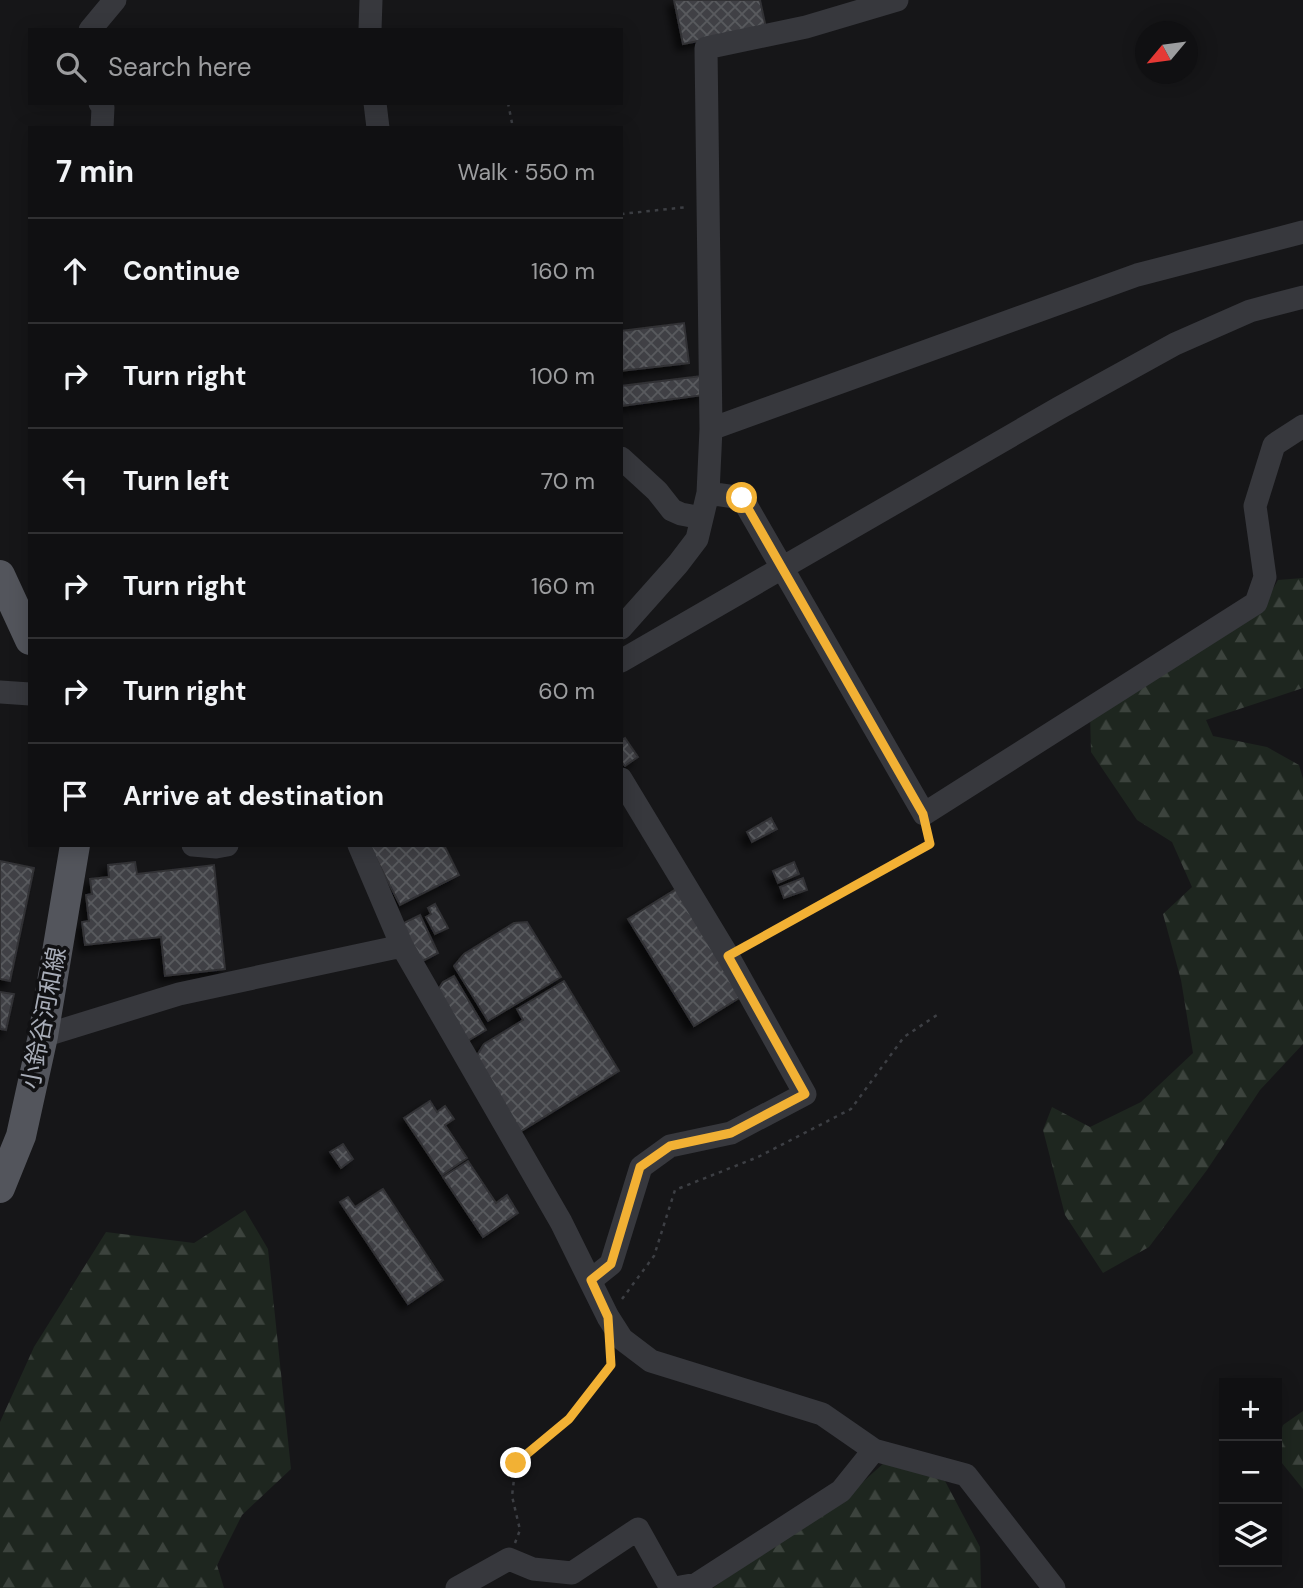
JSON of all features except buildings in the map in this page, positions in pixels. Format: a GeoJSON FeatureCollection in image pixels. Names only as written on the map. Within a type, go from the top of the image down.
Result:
{"type":"FeatureCollection","features":[{"type":"Feature","properties":{"kind":"main road"},"geometry":{"type":"LineString","coordinates":[[0,575],[28,636]]}},
{"type":"Feature","properties":{"kind":"main road","name":"小鈴谷河和線"},"geometry":{"type":"LineString","coordinates":[[0,1188],[21,1136],[43,1036],[75,847]]}},
{"type":"Feature","properties":{"kind":"street"},"geometry":{"type":"LineString","coordinates":[[92,28],[116,0]]}},
{"type":"Feature","properties":{"kind":"street"},"geometry":{"type":"LineString","coordinates":[[370,28],[371,0]]}},
{"type":"Feature","properties":{"kind":"street"},"geometry":{"type":"LineString","coordinates":[[623,626],[697,539],[708,494],[711,429],[705,48],[806,27],[897,0]]}},
{"type":"Feature","properties":{"kind":"street"},"geometry":{"type":"LineString","coordinates":[[102,105],[102,126]]}},
{"type":"Feature","properties":{"kind":"street"},"geometry":{"type":"LineString","coordinates":[[375,105],[379,126]]}},
{"type":"Feature","properties":{"kind":"street"},"geometry":{"type":"LineString","coordinates":[[711,429],[1138,275],[1303,232]]}},
{"type":"Feature","properties":{"kind":"street"},"geometry":{"type":"LineString","coordinates":[[623,660],[1175,344],[1250,311],[1303,297]]}},
{"type":"Feature","properties":{"kind":"street"},"geometry":{"type":"LineString","coordinates":[[708,494],[742,498],[923,814],[1256,603],[1265,577],[1255,506],[1274,445],[1303,426]]}},
{"type":"Feature","properties":{"kind":"street"},"geometry":{"type":"LineString","coordinates":[[623,460],[673,510],[702,518]]}},
{"type":"Feature","properties":{"kind":"street"},"geometry":{"type":"LineString","coordinates":[[0,692],[28,694]]}},
{"type":"Feature","properties":{"kind":"street"},"geometry":{"type":"LineString","coordinates":[[591,1280],[611,1264],[640,1167],[670,1146],[731,1133],[805,1094],[728,956],[623,782]]}},
{"type":"Feature","properties":{"kind":"street"},"geometry":{"type":"LineString","coordinates":[[360,847],[402,946],[561,1222],[608,1317],[622,1339],[651,1361],[822,1414],[874,1450],[966,1475],[1054,1588]]}},
{"type":"Feature","properties":{"kind":"street"},"geometry":{"type":"LineString","coordinates":[[43,1036],[179,994],[402,946]]}},
{"type":"Feature","properties":{"kind":"street"},"geometry":{"type":"LineString","coordinates":[[457,1588],[509,1559],[533,1569],[572,1573],[638,1529],[673,1588],[697,1584],[841,1491],[874,1450]]}},
{"type":"Feature","properties":{"kind":"path"},"geometry":{"type":"LineString","coordinates":[[508,105],[513,126]]}},
{"type":"Feature","properties":{"kind":"path"},"geometry":{"type":"LineString","coordinates":[[623,214],[684,206],[708,212]]}},
{"type":"Feature","properties":{"kind":"path"},"geometry":{"type":"LineString","coordinates":[[728,956],[930,844],[923,814]]}},
{"type":"Feature","properties":{"kind":"path"},"geometry":{"type":"LineString","coordinates":[[608,1317],[654,1256],[675,1189],[758,1157],[851,1109],[904,1037],[940,1013]]}},
{"type":"Feature","properties":{"kind":"path"},"geometry":{"type":"LineString","coordinates":[[509,1559],[520,1530],[512,1496],[516,1463],[569,1419],[611,1365],[611,1353]]}},
{"type":"Feature","properties":{"kind":"green space"},"geometry":{"type":"Polygon","coordinates":[[[1303,578],[1303,688],[1206,720],[1213,736],[1267,747],[1299,765],[1303,779],[1303,1044],[1260,1090],[1207,1170],[1149,1247],[1103,1273],[1065,1215],[1043,1130],[1052,1107],[1090,1127],[1141,1102],[1193,1053],[1181,980],[1163,914],[1192,887],[1172,842],[1137,820],[1091,752],[1090,713],[1262,608],[1278,580],[1303,578]]]}},
{"type":"Feature","properties":{"kind":"green space"},"geometry":{"type":"Polygon","coordinates":[[[245,1210],[268,1249],[291,1469],[242,1515],[217,1565],[224,1588],[0,1588],[0,1422],[34,1347],[106,1232],[194,1243],[245,1210]]]}},
{"type":"Feature","properties":{"kind":"green space"},"geometry":{"type":"Polygon","coordinates":[[[1303,1411],[1303,1489],[1282,1463],[1283,1425],[1303,1411]]]}},
{"type":"Feature","properties":{"kind":"green space"},"geometry":{"type":"Polygon","coordinates":[[[885,1462],[945,1481],[980,1547],[981,1588],[713,1588],[845,1498],[885,1462]]]}},
{"type":"Feature","properties":{"kind":"route"},"geometry":{"type":"LineString","coordinates":[[516,1463],[569,1419],[611,1365],[608,1317],[591,1280],[611,1264],[640,1167],[670,1146],[731,1133],[805,1094],[728,956],[930,844],[923,814],[742,498]]}}]}
